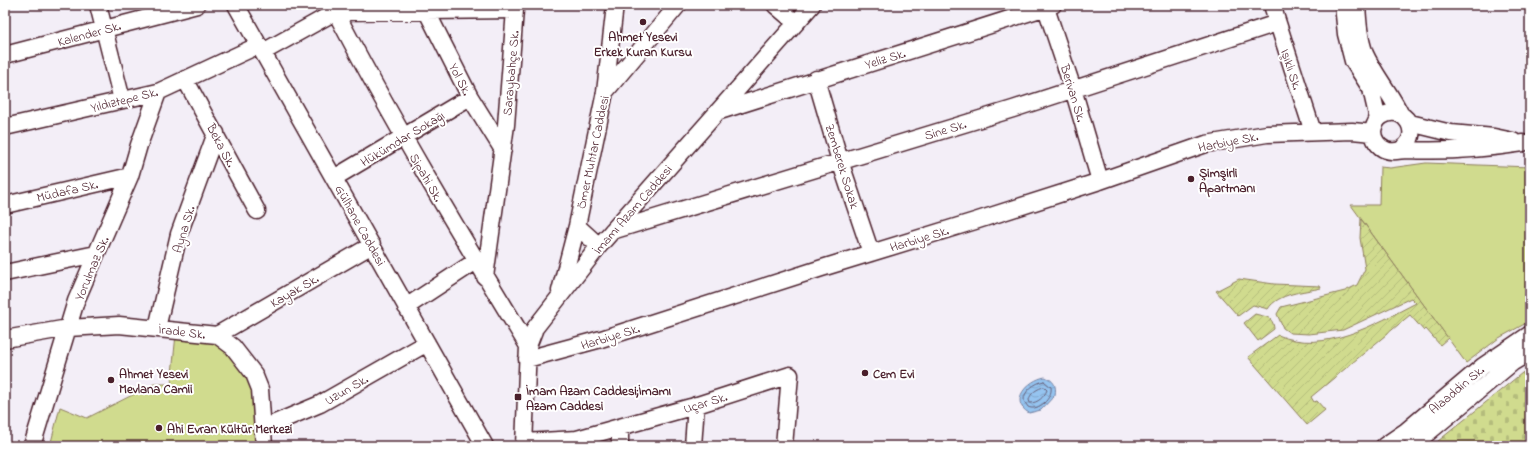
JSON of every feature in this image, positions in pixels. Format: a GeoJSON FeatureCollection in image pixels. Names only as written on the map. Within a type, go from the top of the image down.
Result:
{"type":"FeatureCollection","features":[{"type":"Feature","properties":{"kind":"street"},"geometry":{"type":"LineString","coordinates":[[98,5],[122,100]]}},
{"type":"Feature","properties":{"kind":"street","name":"Kalender Sk."},"geometry":{"type":"LineString","coordinates":[[5,55],[197,5]]}},
{"type":"Feature","properties":{"kind":"street","name":"Gülhane Caddesi"},"geometry":{"type":"LineString","coordinates":[[236,5],[485,446]]}},
{"type":"Feature","properties":{"kind":"street","name":"Ömer Muhtar Caddesi"},"geometry":{"type":"LineString","coordinates":[[558,297],[577,226],[605,92],[615,5]]}},
{"type":"Feature","properties":{"kind":"street"},"geometry":{"type":"LineString","coordinates":[[605,92],[678,5]]}},
{"type":"Feature","properties":{"kind":"street"},"geometry":{"type":"LineString","coordinates":[[775,5],[796,23]]}},
{"type":"Feature","properties":{"kind":"street","name":"İmamı Azam Caddesi"},"geometry":{"type":"LineString","coordinates":[[524,444],[527,352],[535,328],[558,297],[612,231],[812,5]]}},
{"type":"Feature","properties":{"kind":"street","name":"Işıklı Sk."},"geometry":{"type":"LineString","coordinates":[[1272,5],[1313,132]]}},
{"type":"Feature","properties":{"kind":"street"},"geometry":{"type":"LineString","coordinates":[[1343,5],[1346,34],[1353,60],[1371,89],[1377,144],[1382,148],[1394,152],[1400,150],[1435,151],[1526,144]]}},
{"type":"Feature","properties":{"kind":"street"},"geometry":{"type":"LineString","coordinates":[[1357,5],[1359,31],[1366,54],[1393,96],[1412,130],[1409,142],[1400,150]]}},
{"type":"Feature","properties":{"kind":"street","name":"Yeliz Sk."},"geometry":{"type":"LineString","coordinates":[[717,112],[816,79],[1048,6]]}},
{"type":"Feature","properties":{"kind":"street","name":"Berivan Sk."},"geometry":{"type":"LineString","coordinates":[[1048,6],[1100,181]]}},
{"type":"Feature","properties":{"kind":"street","name":"Saraybahçe Sk."},"geometry":{"type":"LineString","coordinates":[[261,48],[334,9],[515,10],[503,150],[485,277]]}},
{"type":"Feature","properties":{"kind":"street","name":"Sipahi Sk."},"geometry":{"type":"LineString","coordinates":[[334,9],[404,137],[527,352]]}},
{"type":"Feature","properties":{"kind":"street","name":"Yol Sk."},"geometry":{"type":"LineString","coordinates":[[427,9],[470,98],[503,150]]}},
{"type":"Feature","properties":{"kind":"street","name":"Sine Sk."},"geometry":{"type":"LineString","coordinates":[[612,231],[1073,89],[1277,23]]}},
{"type":"Feature","properties":{"kind":"street","name":"Yıldıztepe Sk."},"geometry":{"type":"LineString","coordinates":[[5,127],[158,92],[185,79],[261,48]]}},
{"type":"Feature","properties":{"kind":"street","name":"Beka Sk."},"geometry":{"type":"LineString","coordinates":[[185,79],[216,133],[257,211]]}},
{"type":"Feature","properties":{"kind":"street","name":"Zemberek Sokak"},"geometry":{"type":"LineString","coordinates":[[816,79],[840,161],[871,253]]}},
{"type":"Feature","properties":{"kind":"street","name":"Yorulmaz Sk."},"geometry":{"type":"LineString","coordinates":[[32,446],[76,301],[130,176],[139,144],[158,92]]}},
{"type":"Feature","properties":{"kind":"street","name":"Hükümdar Sokağı"},"geometry":{"type":"LineString","coordinates":[[334,178],[470,98]]}},
{"type":"Feature","properties":{"kind":"street"},"geometry":{"type":"LineString","coordinates":[[1376,126],[1389,113],[1451,133],[1494,137],[1526,144]]}},
{"type":"Feature","properties":{"kind":"street","name":"Harbiye Sk."},"geometry":{"type":"LineString","coordinates":[[527,352],[601,339],[1100,181],[1206,144],[1267,134],[1352,131],[1376,126]]}},
{"type":"Feature","properties":{"kind":"street","name":"Ayna Sk."},"geometry":{"type":"LineString","coordinates":[[157,328],[179,234],[216,133]]}},
{"type":"Feature","properties":{"kind":"street","name":"Müdafa Sk."},"geometry":{"type":"LineString","coordinates":[[5,204],[130,176]]}},
{"type":"Feature","properties":{"kind":"street"},"geometry":{"type":"LineString","coordinates":[[577,226],[600,246]]}},
{"type":"Feature","properties":{"kind":"street","name":"Kayak Sk."},"geometry":{"type":"LineString","coordinates":[[216,335],[372,245]]}},
{"type":"Feature","properties":{"kind":"street"},"geometry":{"type":"LineString","coordinates":[[5,273],[96,254]]}},
{"type":"Feature","properties":{"kind":"street"},"geometry":{"type":"LineString","coordinates":[[406,307],[476,261]]}},
{"type":"Feature","properties":{"kind":"street","name":"İrade Sk."},"geometry":{"type":"LineString","coordinates":[[5,339],[68,328],[119,325],[216,335],[233,347],[254,374],[260,389],[264,446]]}},
{"type":"Feature","properties":{"kind":"street","name":"Alaaddin Sk."},"geometry":{"type":"LineString","coordinates":[[1384,446],[1406,431],[1483,366],[1530,334]]}},
{"type":"Feature","properties":{"kind":"street","name":"Uzun Sk."},"geometry":{"type":"LineString","coordinates":[[263,428],[320,404],[427,343]]}},
{"type":"Feature","properties":{"kind":"street","name":"Alaaddin Sk."},"geometry":{"type":"LineString","coordinates":[[1412,446],[1512,363],[1530,352]]}},
{"type":"Feature","properties":{"kind":"street","name":"Uçar Sk."},"geometry":{"type":"LineString","coordinates":[[524,444],[577,438],[696,405],[790,375],[784,446]]}},
{"type":"Feature","properties":{"kind":"street"},"geometry":{"type":"LineString","coordinates":[[693,446],[696,405]]}},
{"type":"Feature","properties":{"kind":"street"},"geometry":{"type":"LineString","coordinates":[[620,426],[620,446]]}},
{"type":"Feature","properties":{"kind":"green space"},"geometry":{"type":"Polygon","coordinates":[[[1426,163],[1530,167],[1530,321],[1499,338],[1466,363],[1351,205],[1379,205],[1380,167],[1390,168],[1426,163]]]}},
{"type":"Feature","properties":{"kind":"green space"},"geometry":{"type":"Polygon","coordinates":[[[1361,219],[1448,338],[1440,345],[1426,329],[1424,331],[1410,315],[1311,397],[1314,402],[1317,401],[1325,410],[1307,425],[1248,357],[1278,335],[1295,340],[1313,341],[1331,339],[1366,328],[1416,303],[1411,298],[1343,330],[1309,334],[1290,333],[1283,328],[1277,314],[1281,307],[1345,291],[1357,285],[1365,269],[1360,238],[1361,219]]]}},
{"type":"Feature","properties":{"kind":"green space"},"geometry":{"type":"Polygon","coordinates":[[[1239,279],[1274,284],[1320,286],[1321,288],[1285,296],[1272,304],[1268,309],[1253,305],[1238,316],[1216,291],[1239,279]]]}},
{"type":"Feature","properties":{"kind":"green space"},"geometry":{"type":"Polygon","coordinates":[[[1255,314],[1270,319],[1274,329],[1258,341],[1244,323],[1255,314]]]}},
{"type":"Feature","properties":{"kind":"green space"},"geometry":{"type":"Polygon","coordinates":[[[176,334],[217,340],[252,376],[259,446],[50,446],[60,407],[87,418],[154,384],[171,384],[176,334]]]}},
{"type":"Feature","properties":{"kind":"green space"},"geometry":{"type":"Polygon","coordinates":[[[1530,368],[1530,446],[1432,446],[1522,373],[1530,368]]]}},
{"type":"Feature","properties":{"kind":"water"},"geometry":{"type":"Polygon","coordinates":[[[1045,377],[1054,383],[1055,395],[1041,410],[1029,413],[1020,403],[1020,397],[1032,382],[1045,377]]]}},
{"type":"Feature","properties":{"kind":"place","name":"Ahmet Yesevi Erkek Kuran Kursu"},"geometry":{"type":"Point","coordinates":[643,22]}},
{"type":"Feature","properties":{"kind":"place","name":"Şimşirli Apartmanı"},"geometry":{"type":"Point","coordinates":[1191,179]}},
{"type":"Feature","properties":{"kind":"place","name":"Cem Evi"},"geometry":{"type":"Point","coordinates":[865,373]}},
{"type":"Feature","properties":{"kind":"place","name":"Ahmet Yesevi Mevlana Camii"},"geometry":{"type":"Point","coordinates":[111,380]}},
{"type":"Feature","properties":{"kind":"place","name":"İmam Azam Caddesi;İmamı Azam Caddesi"},"geometry":{"type":"Point","coordinates":[518,397]}},
{"type":"Feature","properties":{"kind":"place","name":"Ahi Evran Kültür Merkezi"},"geometry":{"type":"Point","coordinates":[159,428]}}]}
